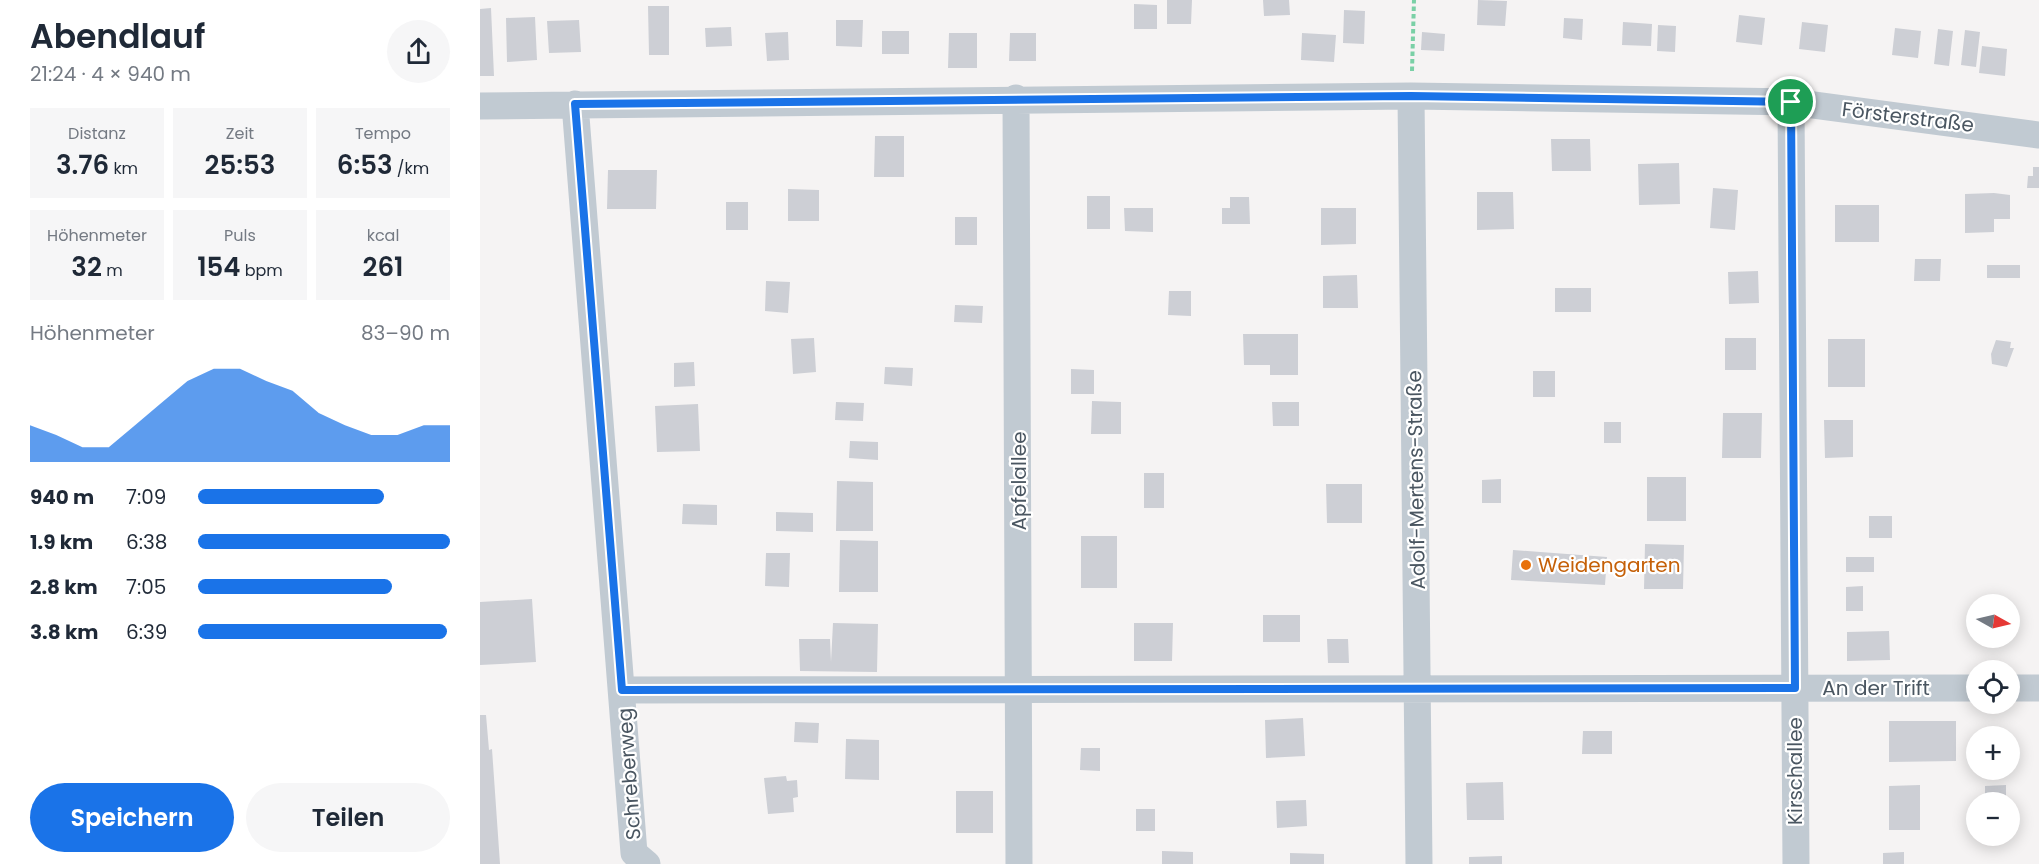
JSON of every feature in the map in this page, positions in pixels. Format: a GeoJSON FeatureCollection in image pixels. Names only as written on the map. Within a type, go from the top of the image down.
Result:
{"type":"FeatureCollection","features":[{"type":"Feature","properties":{"kind":"street","name":"Försterstraße"},"geometry":{"type":"LineString","coordinates":[[480,106],[1016,98],[1411,96],[1791,102],[2039,135]]}},
{"type":"Feature","properties":{"kind":"street","name":"Adolf-Mertens-Straße"},"geometry":{"type":"LineString","coordinates":[[1411,96],[1419,687],[1419,864]]}},
{"type":"Feature","properties":{"kind":"street","name":"Apfelallee"},"geometry":{"type":"LineString","coordinates":[[1016,98],[1019,864]]}},
{"type":"Feature","properties":{"kind":"street","name":"Kirschallee"},"geometry":{"type":"LineString","coordinates":[[1791,102],[1796,864]]}},
{"type":"Feature","properties":{"kind":"street","name":"Schreberweg"},"geometry":{"type":"LineString","coordinates":[[575,104],[634,853],[647,864]]}},
{"type":"Feature","properties":{"kind":"street","name":"An der Trift"},"geometry":{"type":"LineString","coordinates":[[622,690],[1419,687],[1966,688]]}},
{"type":"Feature","properties":{"kind":"street"},"geometry":{"type":"LineString","coordinates":[[2020,688],[2039,688]]}},
{"type":"Feature","properties":{"kind":"path"},"geometry":{"type":"LineString","coordinates":[[1411,96],[1414,0]]}},
{"type":"Feature","properties":{"kind":"building"},"geometry":{"type":"Polygon","coordinates":[[[1167,0],[1192,0],[1191,24],[1167,24],[1167,0]]]}},
{"type":"Feature","properties":{"kind":"building"},"geometry":{"type":"Polygon","coordinates":[[[1263,0],[1289,0],[1290,15],[1264,16],[1263,0]]]}},
{"type":"Feature","properties":{"kind":"building"},"geometry":{"type":"Polygon","coordinates":[[[1478,0],[1507,1],[1505,26],[1477,25],[1478,0]]]}},
{"type":"Feature","properties":{"kind":"building"},"geometry":{"type":"Polygon","coordinates":[[[1134,4],[1157,5],[1157,29],[1134,29],[1134,4]]]}},
{"type":"Feature","properties":{"kind":"building"},"geometry":{"type":"Polygon","coordinates":[[[648,6],[669,6],[669,55],[649,55],[648,6]]]}},
{"type":"Feature","properties":{"kind":"building"},"geometry":{"type":"Polygon","coordinates":[[[491,8],[494,76],[480,76],[480,9],[491,8]]]}},
{"type":"Feature","properties":{"kind":"building"},"geometry":{"type":"Polygon","coordinates":[[[1344,10],[1365,11],[1364,44],[1343,43],[1344,10]]]}},
{"type":"Feature","properties":{"kind":"building"},"geometry":{"type":"Polygon","coordinates":[[[1739,15],[1765,18],[1762,45],[1736,42],[1739,15]]]}},
{"type":"Feature","properties":{"kind":"building"},"geometry":{"type":"Polygon","coordinates":[[[535,17],[537,60],[507,62],[506,18],[535,17]]]}},
{"type":"Feature","properties":{"kind":"building"},"geometry":{"type":"Polygon","coordinates":[[[1564,18],[1583,19],[1582,40],[1563,38],[1564,18]]]}},
{"type":"Feature","properties":{"kind":"building"},"geometry":{"type":"Polygon","coordinates":[[[579,20],[581,52],[549,53],[547,21],[579,20]]]}},
{"type":"Feature","properties":{"kind":"building"},"geometry":{"type":"Polygon","coordinates":[[[836,20],[863,20],[862,47],[836,46],[836,20]]]}},
{"type":"Feature","properties":{"kind":"building"},"geometry":{"type":"Polygon","coordinates":[[[1623,22],[1652,24],[1651,46],[1622,45],[1623,22]]]}},
{"type":"Feature","properties":{"kind":"building"},"geometry":{"type":"Polygon","coordinates":[[[1802,22],[1828,25],[1825,52],[1799,49],[1802,22]]]}},
{"type":"Feature","properties":{"kind":"building"},"geometry":{"type":"Polygon","coordinates":[[[1658,25],[1676,26],[1675,52],[1657,51],[1658,25]]]}},
{"type":"Feature","properties":{"kind":"building"},"geometry":{"type":"Polygon","coordinates":[[[731,27],[732,46],[706,47],[705,28],[731,27]]]}},
{"type":"Feature","properties":{"kind":"building"},"geometry":{"type":"Polygon","coordinates":[[[1895,28],[1921,31],[1918,58],[1892,55],[1895,28]]]}},
{"type":"Feature","properties":{"kind":"building"},"geometry":{"type":"Polygon","coordinates":[[[1938,29],[1953,31],[1949,66],[1934,64],[1938,29]]]}},
{"type":"Feature","properties":{"kind":"building"},"geometry":{"type":"Polygon","coordinates":[[[1965,30],[1980,32],[1976,67],[1961,65],[1965,30]]]}},
{"type":"Feature","properties":{"kind":"building"},"geometry":{"type":"Polygon","coordinates":[[[882,31],[909,31],[909,54],[882,54],[882,31]]]}},
{"type":"Feature","properties":{"kind":"building"},"geometry":{"type":"Polygon","coordinates":[[[788,32],[789,60],[767,61],[765,33],[788,32]]]}},
{"type":"Feature","properties":{"kind":"building"},"geometry":{"type":"Polygon","coordinates":[[[1422,32],[1445,34],[1444,51],[1421,50],[1422,32]]]}},
{"type":"Feature","properties":{"kind":"building"},"geometry":{"type":"Polygon","coordinates":[[[949,33],[977,33],[977,68],[948,68],[949,33]]]}},
{"type":"Feature","properties":{"kind":"building"},"geometry":{"type":"Polygon","coordinates":[[[1010,33],[1036,33],[1036,61],[1009,61],[1010,33]]]}},
{"type":"Feature","properties":{"kind":"building"},"geometry":{"type":"Polygon","coordinates":[[[1302,33],[1336,35],[1334,62],[1301,60],[1302,33]]]}},
{"type":"Feature","properties":{"kind":"building"},"geometry":{"type":"Polygon","coordinates":[[[1982,46],[2007,49],[2005,76],[1979,73],[1982,46]]]}},
{"type":"Feature","properties":{"kind":"building"},"geometry":{"type":"Polygon","coordinates":[[[875,136],[904,136],[904,177],[874,177],[875,136]]]}},
{"type":"Feature","properties":{"kind":"building"},"geometry":{"type":"Polygon","coordinates":[[[1551,139],[1590,139],[1591,171],[1552,171],[1551,139]]]}},
{"type":"Feature","properties":{"kind":"building"},"geometry":{"type":"Polygon","coordinates":[[[1679,163],[1680,204],[1639,205],[1638,164],[1679,163]]]}},
{"type":"Feature","properties":{"kind":"building"},"geometry":{"type":"Polygon","coordinates":[[[2033,167],[2039,167],[2039,188],[2027,188],[2028,176],[2033,176],[2033,167]]]}},
{"type":"Feature","properties":{"kind":"building"},"geometry":{"type":"Polygon","coordinates":[[[608,170],[657,170],[656,209],[607,209],[608,170]]]}},
{"type":"Feature","properties":{"kind":"building"},"geometry":{"type":"Polygon","coordinates":[[[1713,188],[1738,190],[1735,230],[1710,228],[1713,188]]]}},
{"type":"Feature","properties":{"kind":"building"},"geometry":{"type":"Polygon","coordinates":[[[788,189],[819,190],[819,221],[788,221],[788,189]]]}},
{"type":"Feature","properties":{"kind":"building"},"geometry":{"type":"Polygon","coordinates":[[[1477,192],[1513,192],[1514,229],[1477,230],[1477,192]]]}},
{"type":"Feature","properties":{"kind":"building"},"geometry":{"type":"Polygon","coordinates":[[[1965,194],[2010,195],[2010,219],[1994,219],[1994,232],[1965,233],[1965,194]]]}},
{"type":"Feature","properties":{"kind":"building"},"geometry":{"type":"Polygon","coordinates":[[[1087,196],[1110,196],[1110,229],[1087,229],[1087,196]]]}},
{"type":"Feature","properties":{"kind":"building"},"geometry":{"type":"Polygon","coordinates":[[[1230,197],[1249,197],[1250,224],[1222,224],[1222,208],[1230,208],[1230,197]]]}},
{"type":"Feature","properties":{"kind":"building"},"geometry":{"type":"Polygon","coordinates":[[[726,202],[748,202],[748,230],[726,230],[726,202]]]}},
{"type":"Feature","properties":{"kind":"building"},"geometry":{"type":"Polygon","coordinates":[[[1835,205],[1879,205],[1879,242],[1835,242],[1835,205]]]}},
{"type":"Feature","properties":{"kind":"building"},"geometry":{"type":"Polygon","coordinates":[[[1124,208],[1153,208],[1153,232],[1125,231],[1124,208]]]}},
{"type":"Feature","properties":{"kind":"building"},"geometry":{"type":"Polygon","coordinates":[[[1321,208],[1356,208],[1356,244],[1321,245],[1321,208]]]}},
{"type":"Feature","properties":{"kind":"building"},"geometry":{"type":"Polygon","coordinates":[[[955,217],[977,217],[977,245],[955,245],[955,217]]]}},
{"type":"Feature","properties":{"kind":"building"},"geometry":{"type":"Polygon","coordinates":[[[1915,259],[1941,259],[1940,281],[1914,281],[1915,259]]]}},
{"type":"Feature","properties":{"kind":"building"},"geometry":{"type":"Polygon","coordinates":[[[1987,265],[2020,265],[2020,278],[1987,278],[1987,265]]]}},
{"type":"Feature","properties":{"kind":"building"},"geometry":{"type":"Polygon","coordinates":[[[1758,271],[1759,303],[1729,304],[1728,272],[1758,271]]]}},
{"type":"Feature","properties":{"kind":"building"},"geometry":{"type":"Polygon","coordinates":[[[1357,275],[1358,308],[1323,308],[1323,276],[1357,275]]]}},
{"type":"Feature","properties":{"kind":"building"},"geometry":{"type":"Polygon","coordinates":[[[766,281],[790,282],[788,313],[765,311],[766,281]]]}},
{"type":"Feature","properties":{"kind":"building"},"geometry":{"type":"Polygon","coordinates":[[[1555,288],[1591,288],[1591,312],[1555,312],[1555,288]]]}},
{"type":"Feature","properties":{"kind":"building"},"geometry":{"type":"Polygon","coordinates":[[[1169,291],[1191,291],[1191,316],[1168,315],[1169,291]]]}},
{"type":"Feature","properties":{"kind":"building"},"geometry":{"type":"Polygon","coordinates":[[[955,305],[983,306],[982,323],[954,322],[955,305]]]}},
{"type":"Feature","properties":{"kind":"building"},"geometry":{"type":"Polygon","coordinates":[[[1243,334],[1298,334],[1298,375],[1270,375],[1270,365],[1244,365],[1243,334]]]}},
{"type":"Feature","properties":{"kind":"building"},"geometry":{"type":"Polygon","coordinates":[[[814,338],[816,372],[793,374],[791,339],[814,338]]]}},
{"type":"Feature","properties":{"kind":"building"},"geometry":{"type":"Polygon","coordinates":[[[1725,338],[1756,338],[1756,370],[1725,370],[1725,338]]]}},
{"type":"Feature","properties":{"kind":"building"},"geometry":{"type":"Polygon","coordinates":[[[1828,339],[1865,339],[1865,387],[1828,387],[1828,339]]]}},
{"type":"Feature","properties":{"kind":"building"},"geometry":{"type":"Polygon","coordinates":[[[1996,340],[2011,342],[2010,348],[2014,348],[2007,367],[1992,364],[1991,354],[1996,340]]]}},
{"type":"Feature","properties":{"kind":"building"},"geometry":{"type":"Polygon","coordinates":[[[694,362],[695,386],[674,387],[674,363],[694,362]]]}},
{"type":"Feature","properties":{"kind":"building"},"geometry":{"type":"Polygon","coordinates":[[[885,367],[913,368],[912,386],[884,384],[885,367]]]}},
{"type":"Feature","properties":{"kind":"building"},"geometry":{"type":"Polygon","coordinates":[[[1071,369],[1094,370],[1094,394],[1071,394],[1071,369]]]}},
{"type":"Feature","properties":{"kind":"building"},"geometry":{"type":"Polygon","coordinates":[[[1533,371],[1555,371],[1555,397],[1533,397],[1533,371]]]}},
{"type":"Feature","properties":{"kind":"building"},"geometry":{"type":"Polygon","coordinates":[[[1092,401],[1121,402],[1121,434],[1091,434],[1092,401]]]}},
{"type":"Feature","properties":{"kind":"building"},"geometry":{"type":"Polygon","coordinates":[[[836,402],[864,403],[863,421],[835,420],[836,402]]]}},
{"type":"Feature","properties":{"kind":"building"},"geometry":{"type":"Polygon","coordinates":[[[1272,402],[1299,402],[1299,426],[1273,426],[1272,402]]]}},
{"type":"Feature","properties":{"kind":"building"},"geometry":{"type":"Polygon","coordinates":[[[698,404],[700,451],[657,452],[655,406],[698,404]]]}},
{"type":"Feature","properties":{"kind":"building"},"geometry":{"type":"Polygon","coordinates":[[[1723,413],[1762,413],[1761,458],[1722,458],[1723,413]]]}},
{"type":"Feature","properties":{"kind":"building"},"geometry":{"type":"Polygon","coordinates":[[[1824,420],[1853,420],[1853,457],[1825,458],[1824,420]]]}},
{"type":"Feature","properties":{"kind":"building"},"geometry":{"type":"Polygon","coordinates":[[[1604,422],[1621,422],[1621,443],[1604,443],[1604,422]]]}},
{"type":"Feature","properties":{"kind":"building"},"geometry":{"type":"Polygon","coordinates":[[[850,441],[878,442],[878,460],[849,458],[850,441]]]}},
{"type":"Feature","properties":{"kind":"building"},"geometry":{"type":"Polygon","coordinates":[[[1144,473],[1164,473],[1164,508],[1144,508],[1144,473]]]}},
{"type":"Feature","properties":{"kind":"building"},"geometry":{"type":"Polygon","coordinates":[[[1647,477],[1686,477],[1686,521],[1647,521],[1647,477]]]}},
{"type":"Feature","properties":{"kind":"building"},"geometry":{"type":"Polygon","coordinates":[[[1501,479],[1501,503],[1482,503],[1482,480],[1501,479]]]}},
{"type":"Feature","properties":{"kind":"building"},"geometry":{"type":"Polygon","coordinates":[[[837,481],[873,482],[873,531],[836,531],[837,481]]]}},
{"type":"Feature","properties":{"kind":"building"},"geometry":{"type":"Polygon","coordinates":[[[1326,484],[1362,484],[1362,523],[1327,523],[1326,484]]]}},
{"type":"Feature","properties":{"kind":"building"},"geometry":{"type":"Polygon","coordinates":[[[683,504],[717,505],[717,525],[682,524],[683,504]]]}},
{"type":"Feature","properties":{"kind":"building"},"geometry":{"type":"Polygon","coordinates":[[[776,512],[813,513],[813,532],[776,531],[776,512]]]}},
{"type":"Feature","properties":{"kind":"building"},"geometry":{"type":"Polygon","coordinates":[[[1869,516],[1892,516],[1892,538],[1869,538],[1869,516]]]}},
{"type":"Feature","properties":{"kind":"building"},"geometry":{"type":"Polygon","coordinates":[[[1081,536],[1117,536],[1117,588],[1081,588],[1081,536]]]}},
{"type":"Feature","properties":{"kind":"building"},"geometry":{"type":"Polygon","coordinates":[[[840,540],[878,541],[878,592],[839,592],[840,540]]]}},
{"type":"Feature","properties":{"kind":"building"},"geometry":{"type":"Polygon","coordinates":[[[1645,544],[1684,545],[1683,589],[1644,589],[1645,544]]]}},
{"type":"Feature","properties":{"kind":"building"},"geometry":{"type":"Polygon","coordinates":[[[1513,550],[1607,557],[1605,585],[1511,580],[1513,550]]]}},
{"type":"Feature","properties":{"kind":"building"},"geometry":{"type":"Polygon","coordinates":[[[766,553],[790,553],[789,587],[765,586],[766,553]]]}},
{"type":"Feature","properties":{"kind":"building"},"geometry":{"type":"Polygon","coordinates":[[[1846,557],[1874,557],[1874,572],[1846,572],[1846,557]]]}},
{"type":"Feature","properties":{"kind":"building"},"geometry":{"type":"Polygon","coordinates":[[[1863,586],[1863,611],[1846,611],[1846,587],[1863,586]]]}},
{"type":"Feature","properties":{"kind":"building"},"geometry":{"type":"Polygon","coordinates":[[[532,599],[536,662],[480,665],[480,602],[532,599]]]}},
{"type":"Feature","properties":{"kind":"building"},"geometry":{"type":"Polygon","coordinates":[[[1263,615],[1300,615],[1300,642],[1263,642],[1263,615]]]}},
{"type":"Feature","properties":{"kind":"building"},"geometry":{"type":"Polygon","coordinates":[[[833,623],[878,624],[877,672],[800,671],[799,639],[830,639],[831,662],[833,623]]]}},
{"type":"Feature","properties":{"kind":"building"},"geometry":{"type":"Polygon","coordinates":[[[1134,623],[1173,623],[1172,661],[1134,661],[1134,623]]]}},
{"type":"Feature","properties":{"kind":"building"},"geometry":{"type":"Polygon","coordinates":[[[1889,631],[1890,660],[1847,661],[1847,632],[1889,631]]]}},
{"type":"Feature","properties":{"kind":"building"},"geometry":{"type":"Polygon","coordinates":[[[1327,639],[1348,639],[1349,663],[1328,663],[1327,639]]]}},
{"type":"Feature","properties":{"kind":"building"},"geometry":{"type":"Polygon","coordinates":[[[480,715],[486,715],[489,750],[492,749],[500,864],[480,864],[480,715]]]}},
{"type":"Feature","properties":{"kind":"building"},"geometry":{"type":"Polygon","coordinates":[[[1303,718],[1305,756],[1266,758],[1265,720],[1303,718]]]}},
{"type":"Feature","properties":{"kind":"building"},"geometry":{"type":"Polygon","coordinates":[[[1889,721],[1956,721],[1956,761],[1889,762],[1889,721]]]}},
{"type":"Feature","properties":{"kind":"building"},"geometry":{"type":"Polygon","coordinates":[[[795,722],[819,723],[818,743],[794,742],[795,722]]]}},
{"type":"Feature","properties":{"kind":"building"},"geometry":{"type":"Polygon","coordinates":[[[1583,731],[1612,731],[1612,754],[1582,754],[1583,731]]]}},
{"type":"Feature","properties":{"kind":"building"},"geometry":{"type":"Polygon","coordinates":[[[846,739],[879,740],[879,780],[845,779],[846,739]]]}},
{"type":"Feature","properties":{"kind":"building"},"geometry":{"type":"Polygon","coordinates":[[[1081,748],[1100,748],[1100,771],[1080,770],[1081,748]]]}},
{"type":"Feature","properties":{"kind":"building"},"geometry":{"type":"Polygon","coordinates":[[[786,776],[787,781],[797,780],[798,797],[793,798],[794,812],[768,814],[764,778],[786,776]]]}},
{"type":"Feature","properties":{"kind":"building"},"geometry":{"type":"Polygon","coordinates":[[[1503,782],[1504,820],[1467,820],[1466,783],[1503,782]]]}},
{"type":"Feature","properties":{"kind":"building"},"geometry":{"type":"Polygon","coordinates":[[[1920,785],[1920,830],[1889,830],[1889,786],[1920,785]]]}},
{"type":"Feature","properties":{"kind":"building"},"geometry":{"type":"Polygon","coordinates":[[[2006,785],[2006,792],[1985,792],[1985,786],[2006,785]]]}},
{"type":"Feature","properties":{"kind":"building"},"geometry":{"type":"Polygon","coordinates":[[[956,791],[993,791],[993,833],[956,833],[956,791]]]}},
{"type":"Feature","properties":{"kind":"building"},"geometry":{"type":"Polygon","coordinates":[[[1306,800],[1307,826],[1277,828],[1276,801],[1306,800]]]}},
{"type":"Feature","properties":{"kind":"building"},"geometry":{"type":"Polygon","coordinates":[[[1136,809],[1155,809],[1155,831],[1136,831],[1136,809]]]}},
{"type":"Feature","properties":{"kind":"building"},"geometry":{"type":"Polygon","coordinates":[[[1162,851],[1193,852],[1193,864],[1162,864],[1162,851]]]}},
{"type":"Feature","properties":{"kind":"building"},"geometry":{"type":"Polygon","coordinates":[[[1904,852],[1904,864],[1883,864],[1883,853],[1904,852]]]}},
{"type":"Feature","properties":{"kind":"building"},"geometry":{"type":"Polygon","coordinates":[[[1290,853],[1324,854],[1324,864],[1290,864],[1290,853]]]}},
{"type":"Feature","properties":{"kind":"building"},"geometry":{"type":"Polygon","coordinates":[[[1502,856],[1502,864],[1469,864],[1469,857],[1502,856]]]}},
{"type":"Feature","properties":{"kind":"place","name":"Weidengarten"},"geometry":{"type":"Point","coordinates":[1526,565]}},
{"type":"Feature","properties":{"kind":"route"},"geometry":{"type":"LineString","coordinates":[[1411,96],[1791,102],[1795,688],[622,690],[575,104],[1411,96]]}}]}
